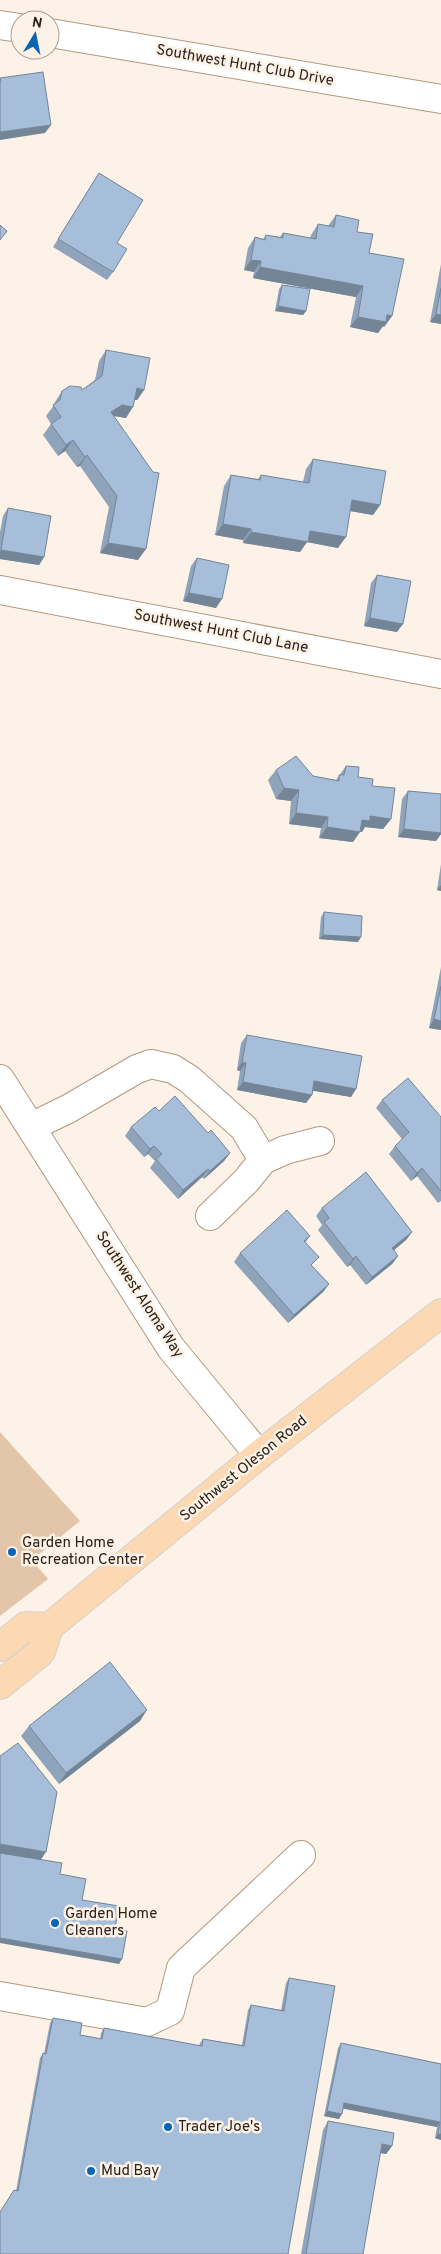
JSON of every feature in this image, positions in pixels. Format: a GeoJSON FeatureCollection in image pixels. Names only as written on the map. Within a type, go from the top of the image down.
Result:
{"type":"FeatureCollection","features":[{"type":"Feature","properties":{"kind":"main road","name":"Southwest Oleson Road"},"geometry":{"type":"LineString","coordinates":[[49,1627],[259,1455],[441,1313]]}},
{"type":"Feature","properties":{"kind":"main road"},"geometry":{"type":"LineString","coordinates":[[0,1647],[26,1626],[49,1627],[41,1652],[0,1685]]}},
{"type":"Feature","properties":{"kind":"street","name":"Southwest Hunt Club Drive"},"geometry":{"type":"LineString","coordinates":[[60,36],[441,99]]}},
{"type":"Feature","properties":{"kind":"street","name":"Southwest Hunt Club Lane"},"geometry":{"type":"LineString","coordinates":[[0,590],[441,674]]}},
{"type":"Feature","properties":{"kind":"street"},"geometry":{"type":"LineString","coordinates":[[30,1127],[68,1109],[137,1069],[151,1064],[173,1069],[189,1079],[244,1128],[262,1160]]}},
{"type":"Feature","properties":{"kind":"street","name":"Southwest Aloma Way"},"geometry":{"type":"LineString","coordinates":[[0,1079],[171,1348],[259,1455]]}},
{"type":"Feature","properties":{"kind":"street"},"geometry":{"type":"LineString","coordinates":[[210,1216],[246,1181],[262,1160],[285,1150],[320,1141]]}},
{"type":"Feature","properties":{"kind":"street"},"geometry":{"type":"LineString","coordinates":[[0,1996],[147,2022],[159,2017],[170,2011],[181,1968],[302,1855]]}},
{"type":"Feature","properties":{"kind":"shaded area"},"geometry":{"type":"Polygon","coordinates":[[[0,1432],[80,1521],[32,1560],[48,1579],[0,1616],[0,1432]]]}},
{"type":"Feature","properties":{"kind":"building"},"geometry":{"type":"Polygon","coordinates":[[[43,72],[51,125],[0,132],[0,78],[43,72]]]}},
{"type":"Feature","properties":{"kind":"building"},"geometry":{"type":"Polygon","coordinates":[[[99,173],[143,200],[117,243],[127,249],[113,272],[58,239],[99,173]]]}},
{"type":"Feature","properties":{"kind":"building"},"geometry":{"type":"Polygon","coordinates":[[[336,215],[359,220],[357,232],[373,234],[369,253],[404,259],[392,316],[387,315],[386,322],[358,317],[363,286],[260,267],[261,261],[251,260],[255,237],[265,240],[266,235],[283,238],[283,233],[316,239],[318,224],[334,227],[336,215]]]}},
{"type":"Feature","properties":{"kind":"building"},"geometry":{"type":"Polygon","coordinates":[[[0,225],[7,231],[0,240],[0,225]]]}},
{"type":"Feature","properties":{"kind":"building"},"geometry":{"type":"Polygon","coordinates":[[[282,285],[310,289],[306,311],[278,306],[282,285]]]}},
{"type":"Feature","properties":{"kind":"building"},"geometry":{"type":"Polygon","coordinates":[[[441,288],[441,315],[436,314],[441,288]]]}},
{"type":"Feature","properties":{"kind":"building"},"geometry":{"type":"Polygon","coordinates":[[[106,350],[150,358],[144,390],[137,388],[133,407],[122,405],[111,412],[153,472],[159,473],[146,549],[108,543],[117,496],[87,455],[85,457],[73,440],[66,445],[51,424],[61,417],[53,405],[60,400],[62,391],[70,386],[81,387],[82,390],[102,376],[106,350]]]}},
{"type":"Feature","properties":{"kind":"building"},"geometry":{"type":"Polygon","coordinates":[[[313,459],[386,471],[380,505],[352,500],[346,537],[310,531],[308,542],[251,532],[251,529],[223,524],[231,475],[260,480],[261,475],[309,483],[313,459]]]}},
{"type":"Feature","properties":{"kind":"building"},"geometry":{"type":"Polygon","coordinates":[[[8,508],[51,516],[44,557],[1,550],[8,508]]]}},
{"type":"Feature","properties":{"kind":"building"},"geometry":{"type":"Polygon","coordinates":[[[197,558],[229,565],[222,599],[189,593],[197,558]]]}},
{"type":"Feature","properties":{"kind":"building"},"geometry":{"type":"Polygon","coordinates":[[[377,575],[411,581],[403,624],[370,618],[377,575]]]}},
{"type":"Feature","properties":{"kind":"building"},"geometry":{"type":"Polygon","coordinates":[[[296,756],[313,776],[339,781],[339,775],[344,775],[346,766],[359,767],[358,777],[373,779],[372,786],[395,788],[391,819],[370,816],[370,821],[362,820],[360,832],[327,827],[328,817],[296,813],[299,790],[284,788],[276,770],[296,756]]]}},
{"type":"Feature","properties":{"kind":"building"},"geometry":{"type":"Polygon","coordinates":[[[408,791],[441,794],[441,833],[404,829],[408,791]]]}},
{"type":"Feature","properties":{"kind":"building"},"geometry":{"type":"Polygon","coordinates":[[[324,912],[362,916],[361,937],[323,935],[324,912]]]}},
{"type":"Feature","properties":{"kind":"building"},"geometry":{"type":"Polygon","coordinates":[[[441,986],[441,1021],[434,1019],[441,986]]]}},
{"type":"Feature","properties":{"kind":"building"},"geometry":{"type":"Polygon","coordinates":[[[247,1035],[362,1056],[356,1089],[314,1081],[312,1095],[243,1082],[246,1063],[242,1062],[247,1035]]]}},
{"type":"Feature","properties":{"kind":"building"},"geometry":{"type":"Polygon","coordinates":[[[408,1078],[441,1117],[441,1191],[422,1168],[417,1173],[395,1146],[409,1132],[382,1100],[408,1078]]]}},
{"type":"Feature","properties":{"kind":"building"},"geometry":{"type":"Polygon","coordinates":[[[175,1096],[208,1133],[211,1130],[230,1153],[210,1171],[208,1169],[183,1190],[156,1159],[162,1154],[154,1146],[150,1149],[131,1127],[155,1107],[159,1111],[175,1096]]]}},
{"type":"Feature","properties":{"kind":"building"},"geometry":{"type":"Polygon","coordinates":[[[366,1172],[412,1232],[392,1248],[398,1256],[372,1277],[356,1256],[353,1259],[324,1222],[329,1218],[322,1208],[366,1172]]]}},
{"type":"Feature","properties":{"kind":"building"},"geometry":{"type":"Polygon","coordinates":[[[287,1210],[310,1236],[304,1241],[319,1257],[311,1265],[329,1284],[294,1315],[240,1253],[287,1210]]]}},
{"type":"Feature","properties":{"kind":"building"},"geometry":{"type":"Polygon","coordinates":[[[110,1662],[147,1710],[66,1773],[29,1726],[110,1662]]]}},
{"type":"Feature","properties":{"kind":"building"},"geometry":{"type":"Polygon","coordinates":[[[18,1743],[57,1792],[46,1852],[0,1844],[0,1756],[18,1743]]]}},
{"type":"Feature","properties":{"kind":"building"},"geometry":{"type":"Polygon","coordinates":[[[0,1853],[62,1863],[60,1874],[86,1879],[82,1900],[119,1906],[115,1929],[127,1931],[122,1959],[0,1938],[0,1853]]]}},
{"type":"Feature","properties":{"kind":"building","name":"Trader Joe's"},"geometry":{"type":"Polygon","coordinates":[[[289,1978],[335,1986],[288,2254],[0,2254],[0,2212],[14,2190],[18,2191],[43,2053],[46,2054],[53,2018],[82,2023],[80,2035],[102,2039],[104,2028],[202,2046],[203,2039],[244,2046],[251,2005],[284,2011],[289,1978]]]}},
{"type":"Feature","properties":{"kind":"building"},"geometry":{"type":"Polygon","coordinates":[[[341,2043],[441,2064],[441,2134],[438,2134],[440,2122],[344,2103],[342,2114],[327,2111],[341,2043]]]}},
{"type":"Feature","properties":{"kind":"building"},"geometry":{"type":"Polygon","coordinates":[[[328,2121],[394,2133],[392,2146],[382,2144],[363,2254],[306,2254],[328,2121]]]}},
{"type":"Feature","properties":{"kind":"place","name":"Garden Home Recreation Center"},"geometry":{"type":"Point","coordinates":[12,1552]}},
{"type":"Feature","properties":{"kind":"place","name":"Garden Home Cleaners"},"geometry":{"type":"Point","coordinates":[55,1923]}},
{"type":"Feature","properties":{"kind":"place","name":"Trader Joe's"},"geometry":{"type":"Point","coordinates":[168,2127]}},
{"type":"Feature","properties":{"kind":"place","name":"Mud Bay"},"geometry":{"type":"Point","coordinates":[91,2171]}}]}
